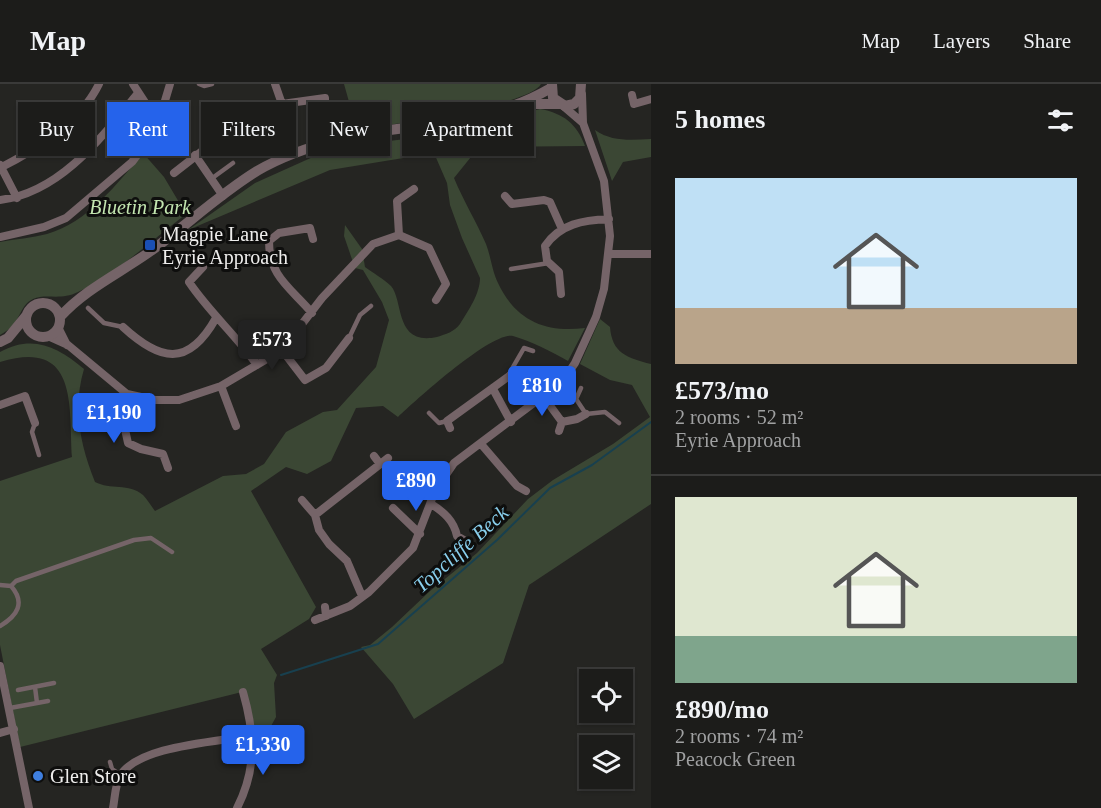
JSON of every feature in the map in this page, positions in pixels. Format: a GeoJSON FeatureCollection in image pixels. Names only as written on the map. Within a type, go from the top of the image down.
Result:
{"type":"FeatureCollection","features":[{"type":"Feature","properties":{"kind":"street"},"geometry":{"type":"LineString","coordinates":[[17,198],[0,167],[44,143],[70,122],[99,84]]}},
{"type":"Feature","properties":{"kind":"street"},"geometry":{"type":"LineString","coordinates":[[134,84],[144,102]]}},
{"type":"Feature","properties":{"kind":"street"},"geometry":{"type":"LineString","coordinates":[[163,102],[170,84]]}},
{"type":"Feature","properties":{"kind":"street"},"geometry":{"type":"LineString","coordinates":[[275,84],[281,102]]}},
{"type":"Feature","properties":{"kind":"street"},"geometry":{"type":"LineString","coordinates":[[527,102],[551,86],[553,98],[584,123]]}},
{"type":"Feature","properties":{"kind":"street"},"geometry":{"type":"LineString","coordinates":[[534,104],[574,104],[584,88]]}},
{"type":"Feature","properties":{"kind":"street"},"geometry":{"type":"LineString","coordinates":[[315,620],[325,611],[350,606],[369,592],[413,548],[435,491],[454,463],[511,422],[565,378],[582,347],[596,317],[604,289],[609,219],[604,181],[584,123],[584,88]]}},
{"type":"Feature","properties":{"kind":"street"},"geometry":{"type":"LineString","coordinates":[[0,200],[17,198],[65,172],[94,145],[138,93]]}},
{"type":"Feature","properties":{"kind":"street"},"geometry":{"type":"LineString","coordinates":[[296,102],[325,98],[325,102]]}},
{"type":"Feature","properties":{"kind":"street"},"geometry":{"type":"LineString","coordinates":[[635,104],[651,99]]}},
{"type":"Feature","properties":{"kind":"street"},"geometry":{"type":"LineString","coordinates":[[296,153],[337,140],[402,131]]}},
{"type":"Feature","properties":{"kind":"street"},"geometry":{"type":"LineString","coordinates":[[174,173],[201,151]]}},
{"type":"Feature","properties":{"kind":"street"},"geometry":{"type":"LineString","coordinates":[[195,155],[223,196]]}},
{"type":"Feature","properties":{"kind":"street"},"geometry":{"type":"LineString","coordinates":[[0,237],[44,227],[66,218],[85,204],[136,156]]}},
{"type":"Feature","properties":{"kind":"street"},"geometry":{"type":"LineString","coordinates":[[48,336],[75,301],[148,253],[257,171],[289,156]]}},
{"type":"Feature","properties":{"kind":"street"},"geometry":{"type":"LineString","coordinates":[[399,235],[395,201],[414,189]]}},
{"type":"Feature","properties":{"kind":"street"},"geometry":{"type":"LineString","coordinates":[[505,196],[512,204],[544,200],[550,202],[562,229]]}},
{"type":"Feature","properties":{"kind":"street"},"geometry":{"type":"LineString","coordinates":[[561,294],[559,272],[549,263],[545,246],[562,229],[581,222],[609,219]]}},
{"type":"Feature","properties":{"kind":"street"},"geometry":{"type":"LineString","coordinates":[[312,313],[274,270],[269,254],[269,240],[279,233],[310,228],[314,240]]}},
{"type":"Feature","properties":{"kind":"street"},"geometry":{"type":"LineString","coordinates":[[4,340],[35,334],[48,336],[68,345],[127,394],[155,400],[179,400],[221,386],[282,350],[374,244],[399,235],[429,248],[446,284],[436,300]]}},
{"type":"Feature","properties":{"kind":"street"},"geometry":{"type":"LineString","coordinates":[[608,254],[651,254]]}},
{"type":"Feature","properties":{"kind":"street"},"geometry":{"type":"LineString","coordinates":[[203,267],[189,282],[216,318],[242,343],[257,364]]}},
{"type":"Feature","properties":{"kind":"street"},"geometry":{"type":"LineString","coordinates":[[4,340],[35,304],[75,301]]}},
{"type":"Feature","properties":{"kind":"street"},"geometry":{"type":"LineString","coordinates":[[50,304],[68,345]]}},
{"type":"Feature","properties":{"kind":"street"},"geometry":{"type":"LineString","coordinates":[[26,316],[27,327],[35,334]]}},
{"type":"Feature","properties":{"kind":"street"},"geometry":{"type":"LineString","coordinates":[[123,327],[152,350],[173,354],[195,344],[216,318]]}},
{"type":"Feature","properties":{"kind":"street"},"geometry":{"type":"LineString","coordinates":[[282,350],[306,383],[326,368],[349,338]]}},
{"type":"Feature","properties":{"kind":"street"},"geometry":{"type":"LineString","coordinates":[[448,425],[512,374]]}},
{"type":"Feature","properties":{"kind":"street"},"geometry":{"type":"LineString","coordinates":[[221,386],[236,426]]}},
{"type":"Feature","properties":{"kind":"street"},"geometry":{"type":"LineString","coordinates":[[493,389],[511,422]]}},
{"type":"Feature","properties":{"kind":"street"},"geometry":{"type":"LineString","coordinates":[[127,394],[122,416],[126,444],[163,454],[168,468]]}},
{"type":"Feature","properties":{"kind":"street"},"geometry":{"type":"LineString","coordinates":[[0,405],[25,396],[35,423]]}},
{"type":"Feature","properties":{"kind":"street"},"geometry":{"type":"LineString","coordinates":[[543,396],[560,426],[586,414]]}},
{"type":"Feature","properties":{"kind":"street"},"geometry":{"type":"LineString","coordinates":[[481,444],[517,486],[526,490]]}},
{"type":"Feature","properties":{"kind":"street"},"geometry":{"type":"LineString","coordinates":[[374,456],[380,464]]}},
{"type":"Feature","properties":{"kind":"street"},"geometry":{"type":"LineString","coordinates":[[315,515],[388,458]]}},
{"type":"Feature","properties":{"kind":"street"},"geometry":{"type":"LineString","coordinates":[[302,500],[315,515],[324,537],[347,561],[362,596]]}},
{"type":"Feature","properties":{"kind":"street"},"geometry":{"type":"LineString","coordinates":[[431,504],[442,510],[455,526],[457,536],[467,542]]}},
{"type":"Feature","properties":{"kind":"street"},"geometry":{"type":"LineString","coordinates":[[393,508],[420,534]]}},
{"type":"Feature","properties":{"kind":"street"},"geometry":{"type":"LineString","coordinates":[[0,666],[29,808]]}},
{"type":"Feature","properties":{"kind":"street"},"geometry":{"type":"LineString","coordinates":[[237,808],[249,781],[254,756],[253,735],[243,692]]}},
{"type":"Feature","properties":{"kind":"street"},"geometry":{"type":"LineString","coordinates":[[0,733],[14,729]]}},
{"type":"Feature","properties":{"kind":"street"},"geometry":{"type":"LineString","coordinates":[[113,808],[121,775],[139,758],[155,752],[253,735]]}},
{"type":"Feature","properties":{"kind":"lane"},"geometry":{"type":"LineString","coordinates":[[199,84],[212,84]]}},
{"type":"Feature","properties":{"kind":"lane"},"geometry":{"type":"LineString","coordinates":[[211,179],[233,163]]}},
{"type":"Feature","properties":{"kind":"lane"},"geometry":{"type":"LineString","coordinates":[[510,269],[549,263]]}},
{"type":"Feature","properties":{"kind":"lane"},"geometry":{"type":"LineString","coordinates":[[349,338],[360,315],[371,306]]}},
{"type":"Feature","properties":{"kind":"lane"},"geometry":{"type":"LineString","coordinates":[[88,308],[104,323],[123,327]]}},
{"type":"Feature","properties":{"kind":"lane"},"geometry":{"type":"LineString","coordinates":[[512,374],[524,348],[533,351]]}},
{"type":"Feature","properties":{"kind":"lane"},"geometry":{"type":"LineString","coordinates":[[581,387],[576,399],[586,414],[605,412],[619,423]]}},
{"type":"Feature","properties":{"kind":"lane"},"geometry":{"type":"LineString","coordinates":[[429,413],[435,421],[448,425]]}},
{"type":"Feature","properties":{"kind":"lane"},"geometry":{"type":"LineString","coordinates":[[35,423],[32,432],[39,455]]}},
{"type":"Feature","properties":{"kind":"lane"},"geometry":{"type":"LineString","coordinates":[[11,586],[16,581],[134,540],[151,538],[172,552]]}},
{"type":"Feature","properties":{"kind":"lane"},"geometry":{"type":"LineString","coordinates":[[0,585],[11,586]]}},
{"type":"Feature","properties":{"kind":"lane"},"geometry":{"type":"LineString","coordinates":[[0,626],[13,618],[18,609],[18,598],[11,586]]}},
{"type":"Feature","properties":{"kind":"lane"},"geometry":{"type":"LineString","coordinates":[[18,690],[54,683]]}},
{"type":"Feature","properties":{"kind":"lane"},"geometry":{"type":"LineString","coordinates":[[35,687],[37,703]]}},
{"type":"Feature","properties":{"kind":"lane"},"geometry":{"type":"LineString","coordinates":[[10,708],[48,701]]}},
{"type":"Feature","properties":{"kind":"lane"},"geometry":{"type":"LineString","coordinates":[[110,762],[112,769],[121,775]]}},
{"type":"Feature","properties":{"kind":"green space"},"geometry":{"type":"Polygon","coordinates":[[[344,84],[541,84],[531,92],[504,102],[402,102],[402,122],[390,124],[390,102],[349,102],[344,84]]]}},
{"type":"Feature","properties":{"kind":"green space"},"geometry":{"type":"Polygon","coordinates":[[[540,109],[556,113],[568,121],[578,132],[585,146],[534,146],[534,110],[540,109]]]}},
{"type":"Feature","properties":{"kind":"green space"},"geometry":{"type":"Polygon","coordinates":[[[595,130],[608,137],[629,140],[651,139],[651,157],[623,162],[612,181],[595,130]]]}},
{"type":"Feature","properties":{"kind":"green space"},"geometry":{"type":"Polygon","coordinates":[[[402,139],[402,156],[416,156],[330,170],[188,230],[255,183],[315,156],[390,156],[390,141],[402,139]]]}},
{"type":"Feature","properties":{"kind":"green space","name":"Bluetin Park"},"geometry":{"type":"Polygon","coordinates":[[[140,156],[146,156],[164,177],[186,214],[120,266],[78,292],[59,297],[38,297],[28,302],[12,326],[0,335],[0,242],[35,237],[62,229],[101,201],[140,156]]]}},
{"type":"Feature","properties":{"kind":"green space"},"geometry":{"type":"Polygon","coordinates":[[[435,156],[472,156],[454,178],[486,244],[498,283],[514,307],[534,322],[557,328],[585,328],[568,361],[520,338],[503,337],[454,368],[398,417],[383,406],[356,408],[331,461],[307,474],[286,467],[251,491],[316,607],[309,619],[261,649],[277,675],[274,683],[276,717],[260,746],[253,735],[242,692],[20,747],[0,645],[0,481],[72,457],[70,417],[64,381],[56,368],[44,359],[25,357],[0,362],[0,352],[23,344],[45,346],[55,349],[84,369],[80,384],[80,427],[95,482],[138,491],[155,511],[223,476],[246,474],[264,464],[286,432],[323,412],[337,410],[376,367],[389,320],[382,302],[363,270],[355,268],[344,236],[345,225],[362,249],[365,267],[391,286],[407,329],[423,338],[437,337],[450,332],[460,324],[473,302],[480,278],[450,205],[447,183],[435,156]]]}},
{"type":"Feature","properties":{"kind":"green space"},"geometry":{"type":"Polygon","coordinates":[[[600,319],[610,327],[614,343],[622,353],[651,364],[651,504],[529,585],[503,663],[414,719],[393,684],[361,647],[370,645],[430,591],[477,553],[528,499],[553,480],[613,444],[650,417],[632,385],[610,380],[580,364],[600,319]]]}},
{"type":"Feature","properties":{"kind":"waterway","name":"Topcliffe Beck"},"geometry":{"type":"LineString","coordinates":[[281,675],[378,644],[497,540],[550,488],[592,465],[651,422]]}},
{"type":"Feature","properties":{"kind":"place","name":"Magpie Lane Eyrie Approach"},"geometry":{"type":"Point","coordinates":[150,245]}},
{"type":"Feature","properties":{"kind":"place","name":"Glen Store"},"geometry":{"type":"Point","coordinates":[38,776]}}]}
